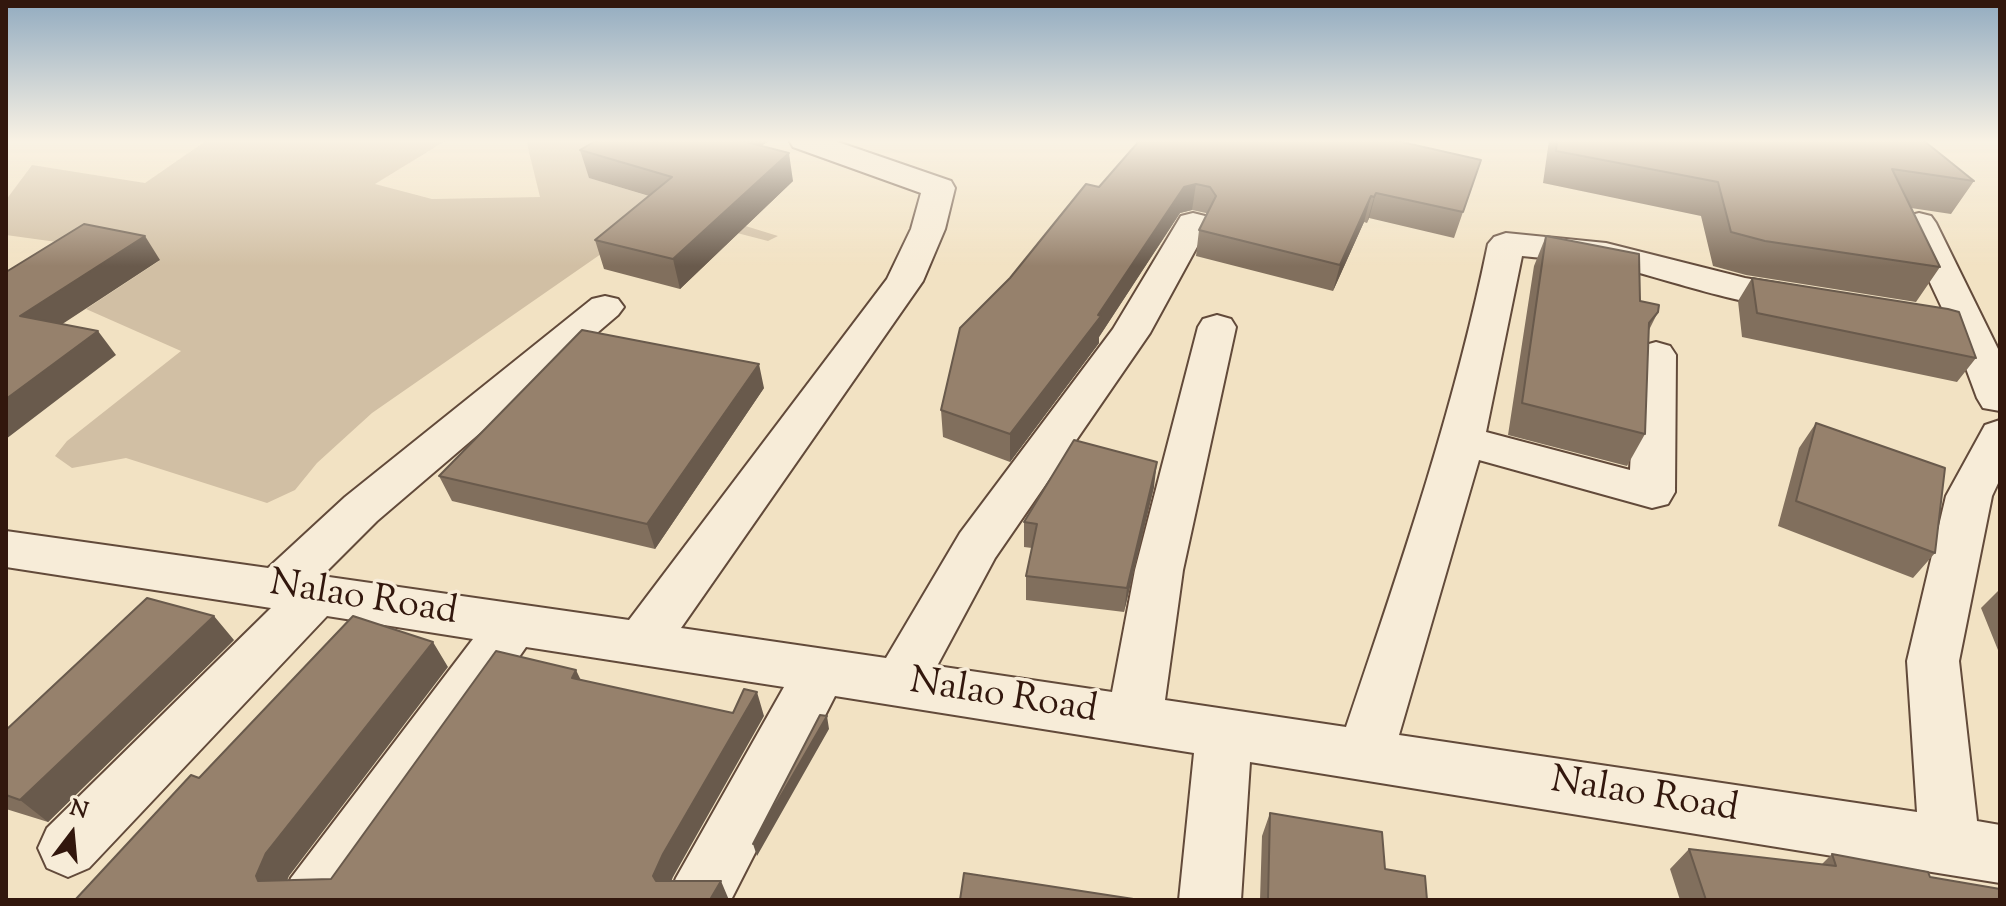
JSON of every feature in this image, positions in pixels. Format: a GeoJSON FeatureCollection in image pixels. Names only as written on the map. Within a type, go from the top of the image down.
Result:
{"type":"FeatureCollection","features":[{"type":"Feature","properties":{"kind":"street"},"geometry":{"type":"LineString","coordinates":[[641,643],[905,281],[928,229],[939,188],[923,182]]}},
{"type":"Feature","properties":{"kind":"street"},"geometry":{"type":"LineString","coordinates":[[900,683],[977,546],[1130,333],[1193,223]]}},
{"type":"Feature","properties":{"kind":"street"},"geometry":{"type":"LineString","coordinates":[[1919,223],[1969,325],[1999,417],[1969,496],[1933,661],[1949,846]]}},
{"type":"Feature","properties":{"kind":"street"},"geometry":{"type":"LineString","coordinates":[[1365,755],[1461,440],[1494,320],[1506,244],[1606,254],[1745,289],[1835,304]]}},
{"type":"Feature","properties":{"kind":"street"},"geometry":{"type":"LineString","coordinates":[[68,848],[297,592],[361,509],[605,307]]}},
{"type":"Feature","properties":{"kind":"street"},"geometry":{"type":"LineString","coordinates":[[1925,318],[1969,325]]}},
{"type":"Feature","properties":{"kind":"street"},"geometry":{"type":"LineString","coordinates":[[1135,719],[1159,570],[1217,327]]}},
{"type":"Feature","properties":{"kind":"street"},"geometry":{"type":"LineString","coordinates":[[1461,440],[1652,492],[1656,355]]}},
{"type":"Feature","properties":{"kind":"street","name":"Nalao Road"},"geometry":{"type":"LineString","coordinates":[[6,549],[641,643],[2000,854]]}},
{"type":"Feature","properties":{"kind":"street"},"geometry":{"type":"LineString","coordinates":[[313,900],[513,624]]}},
{"type":"Feature","properties":{"kind":"street"},"geometry":{"type":"LineString","coordinates":[[698,900],[821,671]]}},
{"type":"Feature","properties":{"kind":"street"},"geometry":{"type":"LineString","coordinates":[[1210,900],[1224,733]]}},
{"type":"Feature","properties":{"kind":"shaded area"},"geometry":{"type":"Polygon","coordinates":[[[19,182],[378,182],[375,184],[432,199],[540,197],[536,182],[604,182],[778,236],[768,241],[660,213],[372,413],[317,463],[295,490],[267,503],[126,458],[72,468],[55,456],[67,441],[181,351],[86,309],[159,261],[100,248],[6,235],[6,200],[19,182]]]}},
{"type":"Feature","properties":{"kind":"building"},"geometry":{"type":"Polygon","coordinates":[[[666,182],[757,182],[673,259],[595,240],[666,182]]]}},
{"type":"Feature","properties":{"kind":"building"},"geometry":{"type":"Polygon","coordinates":[[[1103,182],[1473,182],[1463,212],[1376,193],[1374,197],[1371,196],[1340,265],[1199,230],[1216,196],[1210,187],[1196,184],[1184,187],[1098,315],[1101,316],[1010,434],[941,410],[960,328],[1010,278],[1086,184],[1099,187],[1103,182]]]}},
{"type":"Feature","properties":{"kind":"building"},"geometry":{"type":"Polygon","coordinates":[[[1718,182],[1899,182],[1940,267],[1765,241],[1731,232],[1718,182]]]}},
{"type":"Feature","properties":{"kind":"building"},"geometry":{"type":"Polygon","coordinates":[[[84,224],[145,236],[20,316],[98,331],[6,399],[6,272],[84,224]]]}},
{"type":"Feature","properties":{"kind":"building"},"geometry":{"type":"Polygon","coordinates":[[[1546,236],[1639,254],[1640,301],[1659,305],[1658,312],[1649,323],[1645,434],[1522,403],[1546,236]]]}},
{"type":"Feature","properties":{"kind":"building"},"geometry":{"type":"Polygon","coordinates":[[[1752,278],[1959,312],[1976,358],[1757,313],[1752,278]]]}},
{"type":"Feature","properties":{"kind":"building"},"geometry":{"type":"Polygon","coordinates":[[[582,330],[759,364],[647,524],[439,476],[582,330]]]}},
{"type":"Feature","properties":{"kind":"building"},"geometry":{"type":"Polygon","coordinates":[[[1816,423],[1945,468],[1935,553],[1796,501],[1816,423]]]}},
{"type":"Feature","properties":{"kind":"building"},"geometry":{"type":"Polygon","coordinates":[[[1074,440],[1157,462],[1127,588],[1026,576],[1037,524],[1024,522],[1074,440]]]}},
{"type":"Feature","properties":{"kind":"building"},"geometry":{"type":"Polygon","coordinates":[[[147,598],[214,616],[20,800],[6,795],[6,730],[147,598]]]}},
{"type":"Feature","properties":{"kind":"building"},"geometry":{"type":"Polygon","coordinates":[[[353,616],[433,642],[266,853],[256,876],[258,881],[331,879],[496,651],[576,670],[572,678],[733,713],[744,689],[757,692],[653,876],[656,881],[721,881],[711,898],[716,900],[75,900],[191,775],[199,778],[353,616]]]}},
{"type":"Feature","properties":{"kind":"building"},"geometry":{"type":"Polygon","coordinates":[[[820,715],[827,716],[753,844],[820,715]]]}},
{"type":"Feature","properties":{"kind":"building"},"geometry":{"type":"Polygon","coordinates":[[[1270,813],[1382,832],[1385,869],[1425,876],[1427,900],[1268,900],[1270,813]]]}},
{"type":"Feature","properties":{"kind":"building"},"geometry":{"type":"Polygon","coordinates":[[[1689,849],[1836,866],[1832,854],[1928,872],[1930,877],[2000,889],[2000,900],[1706,900],[1689,849]]]}},
{"type":"Feature","properties":{"kind":"building"},"geometry":{"type":"Polygon","coordinates":[[[964,873],[1140,900],[960,900],[964,873]]]}}]}
